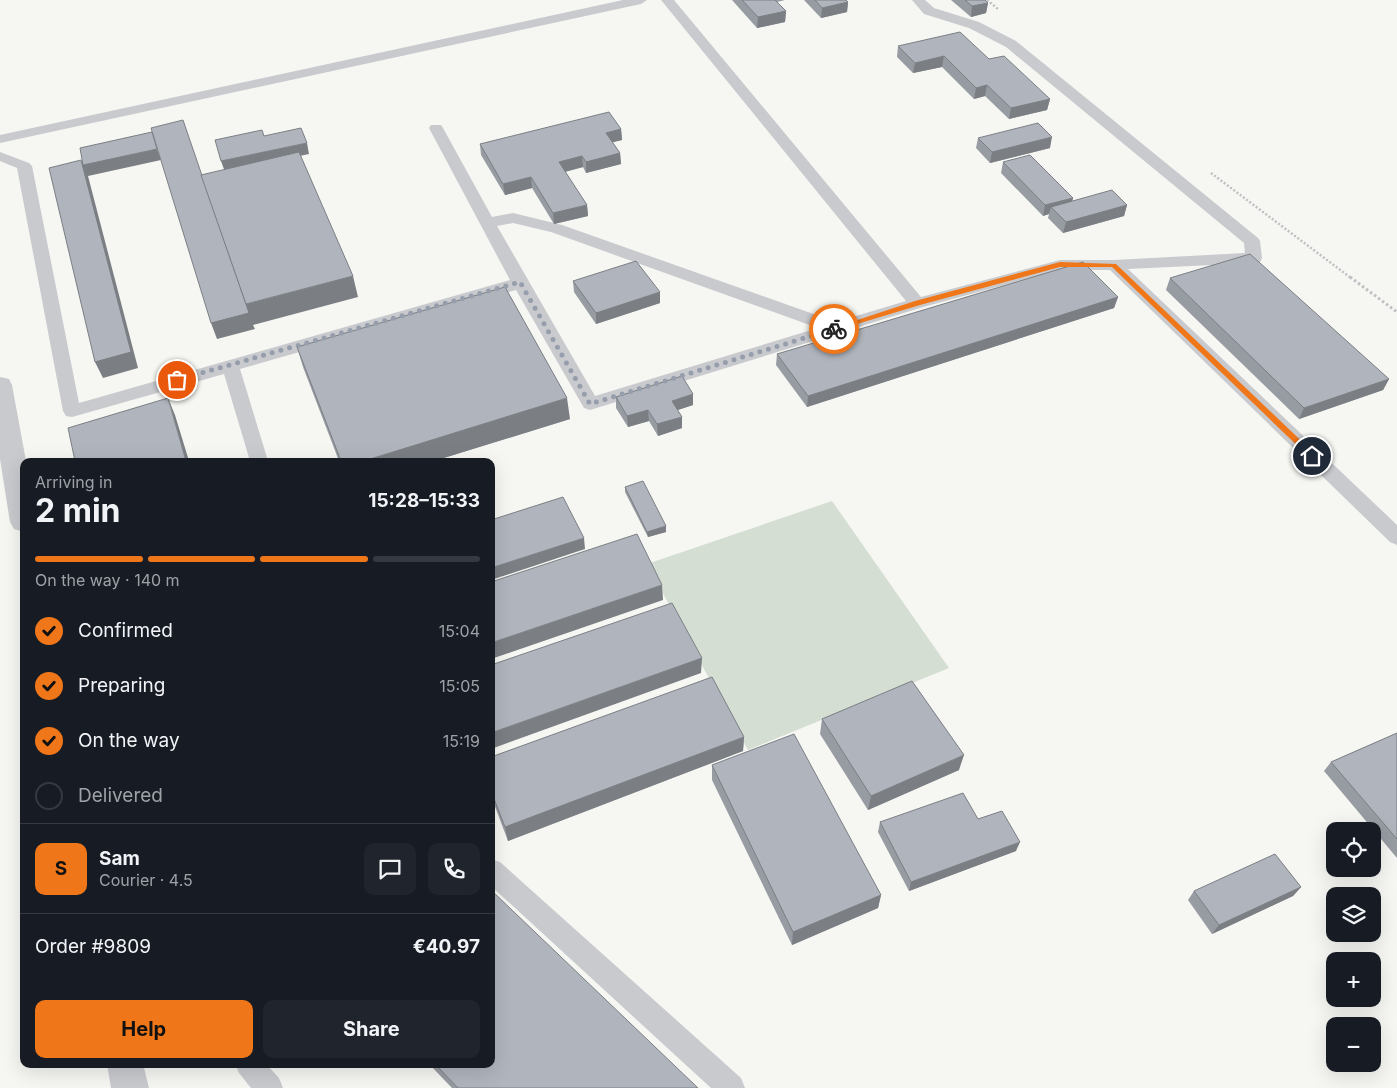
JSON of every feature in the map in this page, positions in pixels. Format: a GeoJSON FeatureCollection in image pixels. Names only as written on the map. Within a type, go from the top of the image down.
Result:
{"type":"FeatureCollection","features":[{"type":"Feature","properties":{"kind":"street"},"geometry":{"type":"LineString","coordinates":[[0,385],[20,499]]}},
{"type":"Feature","properties":{"kind":"street"},"geometry":{"type":"LineString","coordinates":[[126,1068],[130,1088]]}},
{"type":"Feature","properties":{"kind":"lane"},"geometry":{"type":"LineString","coordinates":[[0,139],[641,0]]}},
{"type":"Feature","properties":{"kind":"lane"},"geometry":{"type":"LineString","coordinates":[[667,0],[917,303]]}},
{"type":"Feature","properties":{"kind":"lane"},"geometry":{"type":"LineString","coordinates":[[436,128],[487,223],[590,404],[917,303],[1060,264],[1114,265],[1254,258],[1252,241],[1011,44],[974,25],[929,11],[918,0]]}},
{"type":"Feature","properties":{"kind":"lane"},"geometry":{"type":"LineString","coordinates":[[0,156],[24,166],[72,411],[520,282]]}},
{"type":"Feature","properties":{"kind":"lane"},"geometry":{"type":"LineString","coordinates":[[487,223],[512,218],[556,228],[836,328]]}},
{"type":"Feature","properties":{"kind":"lane"},"geometry":{"type":"LineString","coordinates":[[1114,265],[1397,537]]}},
{"type":"Feature","properties":{"kind":"lane"},"geometry":{"type":"LineString","coordinates":[[230,365],[258,458]]}},
{"type":"Feature","properties":{"kind":"lane"},"geometry":{"type":"LineString","coordinates":[[495,874],[730,1088]]}},
{"type":"Feature","properties":{"kind":"lane"},"geometry":{"type":"LineString","coordinates":[[252,1068],[269,1088]]}},
{"type":"Feature","properties":{"kind":"shaded area"},"geometry":{"type":"Polygon","coordinates":[[[832,501],[949,668],[748,750],[647,564],[832,501]]]}},
{"type":"Feature","properties":{"kind":"building"},"geometry":{"type":"Polygon","coordinates":[[[742,0],[775,0],[786,11],[758,17],[742,0]]]}},
{"type":"Feature","properties":{"kind":"building"},"geometry":{"type":"Polygon","coordinates":[[[815,0],[846,0],[848,2],[822,8],[815,0]]]}},
{"type":"Feature","properties":{"kind":"building"},"geometry":{"type":"Polygon","coordinates":[[[965,0],[985,0],[988,3],[972,6],[965,0]]]}},
{"type":"Feature","properties":{"kind":"building"},"geometry":{"type":"Polygon","coordinates":[[[960,32],[989,59],[1004,56],[1050,99],[1011,108],[987,85],[976,88],[944,56],[915,63],[898,46],[960,32]]]}},
{"type":"Feature","properties":{"kind":"building"},"geometry":{"type":"Polygon","coordinates":[[[609,112],[621,129],[606,133],[620,153],[586,162],[582,156],[559,162],[587,205],[553,213],[531,177],[503,184],[480,144],[609,112]]]}},
{"type":"Feature","properties":{"kind":"building"},"geometry":{"type":"Polygon","coordinates":[[[183,120],[249,313],[211,323],[151,128],[183,120]]]}},
{"type":"Feature","properties":{"kind":"building"},"geometry":{"type":"Polygon","coordinates":[[[1038,123],[1052,137],[992,152],[978,138],[1038,123]]]}},
{"type":"Feature","properties":{"kind":"building"},"geometry":{"type":"Polygon","coordinates":[[[301,128],[307,143],[221,161],[215,140],[262,130],[264,136],[301,128]]]}},
{"type":"Feature","properties":{"kind":"building"},"geometry":{"type":"Polygon","coordinates":[[[152,132],[157,149],[83,165],[80,148],[152,132]]]}},
{"type":"Feature","properties":{"kind":"building"},"geometry":{"type":"Polygon","coordinates":[[[299,152],[353,276],[246,304],[201,175],[299,152]]]}},
{"type":"Feature","properties":{"kind":"building"},"geometry":{"type":"Polygon","coordinates":[[[1030,155],[1073,198],[1045,205],[1003,162],[1030,155]]]}},
{"type":"Feature","properties":{"kind":"building"},"geometry":{"type":"Polygon","coordinates":[[[81,160],[131,352],[95,362],[49,168],[81,160]]]}},
{"type":"Feature","properties":{"kind":"building"},"geometry":{"type":"Polygon","coordinates":[[[1112,190],[1127,205],[1066,222],[1051,207],[1112,190]]]}},
{"type":"Feature","properties":{"kind":"building"},"geometry":{"type":"Polygon","coordinates":[[[1250,254],[1389,379],[1304,408],[1170,278],[1250,254]]]}},
{"type":"Feature","properties":{"kind":"building"},"geometry":{"type":"Polygon","coordinates":[[[636,261],[660,292],[596,313],[573,281],[636,261]]]}},
{"type":"Feature","properties":{"kind":"building"},"geometry":{"type":"Polygon","coordinates":[[[1083,262],[1118,297],[808,396],[777,354],[1083,262]]]}},
{"type":"Feature","properties":{"kind":"building"},"geometry":{"type":"Polygon","coordinates":[[[505,287],[567,398],[374,458],[340,458],[297,347],[505,287]]]}},
{"type":"Feature","properties":{"kind":"building"},"geometry":{"type":"Polygon","coordinates":[[[682,376],[693,394],[672,401],[682,417],[657,424],[648,410],[627,416],[616,397],[682,376]]]}},
{"type":"Feature","properties":{"kind":"building"},"geometry":{"type":"Polygon","coordinates":[[[168,398],[185,458],[74,458],[68,428],[168,398]]]}},
{"type":"Feature","properties":{"kind":"building"},"geometry":{"type":"Polygon","coordinates":[[[643,481],[666,526],[647,532],[625,487],[643,481]]]}},
{"type":"Feature","properties":{"kind":"building"},"geometry":{"type":"Polygon","coordinates":[[[563,497],[584,538],[495,567],[495,519],[563,497]]]}},
{"type":"Feature","properties":{"kind":"building"},"geometry":{"type":"Polygon","coordinates":[[[637,534],[662,585],[495,642],[495,581],[637,534]]]}},
{"type":"Feature","properties":{"kind":"building"},"geometry":{"type":"Polygon","coordinates":[[[672,603],[702,658],[495,732],[495,664],[672,603]]]}},
{"type":"Feature","properties":{"kind":"building"},"geometry":{"type":"Polygon","coordinates":[[[712,677],[744,737],[505,827],[495,801],[495,756],[712,677]]]}},
{"type":"Feature","properties":{"kind":"building"},"geometry":{"type":"Polygon","coordinates":[[[912,681],[964,755],[871,796],[822,719],[912,681]]]}},
{"type":"Feature","properties":{"kind":"building"},"geometry":{"type":"Polygon","coordinates":[[[1397,733],[1397,839],[1331,762],[1397,733]]]}},
{"type":"Feature","properties":{"kind":"building"},"geometry":{"type":"Polygon","coordinates":[[[794,734],[881,895],[793,932],[712,765],[794,734]]]}},
{"type":"Feature","properties":{"kind":"building"},"geometry":{"type":"Polygon","coordinates":[[[963,793],[978,819],[1002,811],[1020,842],[911,882],[880,822],[963,793]]]}},
{"type":"Feature","properties":{"kind":"building"},"geometry":{"type":"Polygon","coordinates":[[[1275,854],[1301,887],[1219,925],[1194,891],[1275,854]]]}},
{"type":"Feature","properties":{"kind":"building"},"geometry":{"type":"Polygon","coordinates":[[[495,894],[698,1088],[458,1088],[439,1068],[495,1068],[495,894]]]}},
{"type":"Feature","properties":{"kind":"way so far"},"geometry":{"type":"LineString","coordinates":[[177,380],[520,282],[590,404],[834,329]]}},
{"type":"Feature","properties":{"kind":"route"},"geometry":{"type":"LineString","coordinates":[[834,329],[917,303],[1060,264],[1114,265],[1312,456]]}}]}
